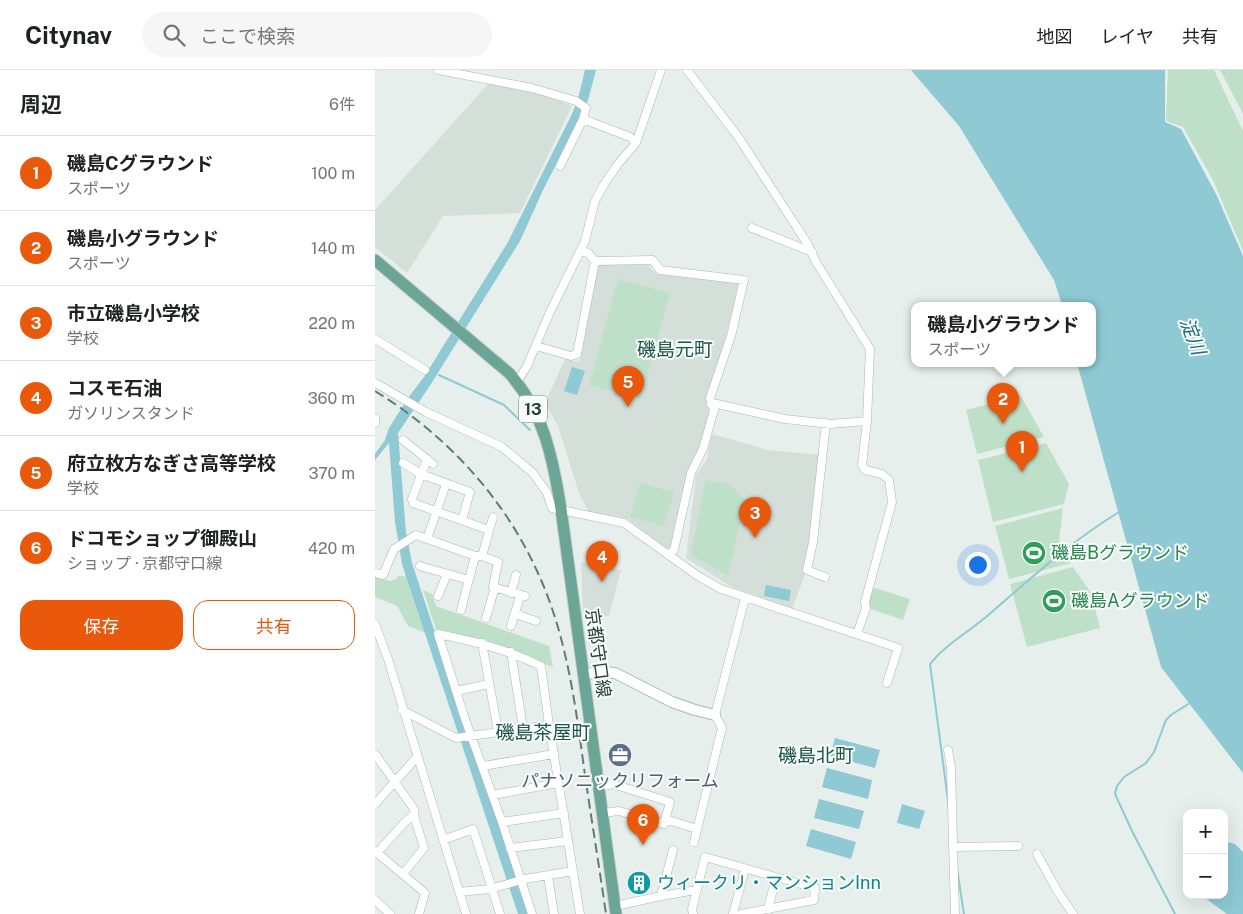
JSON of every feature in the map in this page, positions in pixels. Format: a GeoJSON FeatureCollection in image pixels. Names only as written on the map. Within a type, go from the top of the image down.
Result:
{"type":"FeatureCollection","features":[{"type":"Feature","properties":{"kind":"main road","name":"京都守口線"},"geometry":{"type":"LineString","coordinates":[[375,260],[509,373],[517,382],[539,419],[545,434],[554,464],[561,509],[615,910]]}},
{"type":"Feature","properties":{"kind":"street"},"geometry":{"type":"LineString","coordinates":[[438,70],[531,88],[576,101],[586,108],[583,119],[560,166]]}},
{"type":"Feature","properties":{"kind":"street"},"geometry":{"type":"LineString","coordinates":[[517,382],[527,366],[550,312],[580,251],[589,227],[595,201],[618,164],[636,143],[661,70]]}},
{"type":"Feature","properties":{"kind":"street"},"geometry":{"type":"LineString","coordinates":[[687,70],[739,138],[812,252],[870,349],[867,421],[862,464],[865,470],[882,474],[889,480],[892,502],[865,602],[866,608],[857,634]]}},
{"type":"Feature","properties":{"kind":"street"},"geometry":{"type":"LineString","coordinates":[[583,119],[630,137],[636,143]]}},
{"type":"Feature","properties":{"kind":"street"},"geometry":{"type":"LineString","coordinates":[[752,228],[812,252]]}},
{"type":"Feature","properties":{"kind":"street"},"geometry":{"type":"LineString","coordinates":[[580,251],[588,253],[595,260],[653,260],[660,270],[744,280],[731,336],[710,398],[713,410],[703,449],[691,473],[674,550],[668,555]]}},
{"type":"Feature","properties":{"kind":"street"},"geometry":{"type":"LineString","coordinates":[[536,346],[571,356],[577,354],[595,260]]}},
{"type":"Feature","properties":{"kind":"street"},"geometry":{"type":"LineString","coordinates":[[375,339],[425,370]]}},
{"type":"Feature","properties":{"kind":"street"},"geometry":{"type":"LineString","coordinates":[[375,383],[417,406],[503,447],[522,461],[543,486],[551,506],[624,523],[698,576],[721,589],[898,648],[887,683]]}},
{"type":"Feature","properties":{"kind":"street"},"geometry":{"type":"LineString","coordinates":[[711,404],[785,419],[826,423],[867,421]]}},
{"type":"Feature","properties":{"kind":"street"},"geometry":{"type":"LineString","coordinates":[[375,418],[375,423]]}},
{"type":"Feature","properties":{"kind":"street"},"geometry":{"type":"LineString","coordinates":[[825,577],[807,570],[813,542],[826,423]]}},
{"type":"Feature","properties":{"kind":"street"},"geometry":{"type":"LineString","coordinates":[[403,440],[430,461],[421,474],[412,499],[413,503],[489,530]]}},
{"type":"Feature","properties":{"kind":"street"},"geometry":{"type":"LineString","coordinates":[[403,463],[421,474],[470,492],[462,520]]}},
{"type":"Feature","properties":{"kind":"street"},"geometry":{"type":"LineString","coordinates":[[427,539],[446,484]]}},
{"type":"Feature","properties":{"kind":"street"},"geometry":{"type":"LineString","coordinates":[[461,610],[469,580],[493,517]]}},
{"type":"Feature","properties":{"kind":"street"},"geometry":{"type":"LineString","coordinates":[[375,573],[383,575],[395,549],[416,535],[498,562],[493,587],[495,587],[486,618]]}},
{"type":"Feature","properties":{"kind":"street"},"geometry":{"type":"LineString","coordinates":[[419,566],[469,580]]}},
{"type":"Feature","properties":{"kind":"street"},"geometry":{"type":"LineString","coordinates":[[438,596],[447,574]]}},
{"type":"Feature","properties":{"kind":"street"},"geometry":{"type":"LineString","coordinates":[[511,593],[516,575]]}},
{"type":"Feature","properties":{"kind":"street"},"geometry":{"type":"LineString","coordinates":[[495,587],[523,596],[511,626]]}},
{"type":"Feature","properties":{"kind":"street"},"geometry":{"type":"LineString","coordinates":[[693,842],[722,728],[715,715],[745,598]]}},
{"type":"Feature","properties":{"kind":"street"},"geometry":{"type":"LineString","coordinates":[[515,614],[536,621]]}},
{"type":"Feature","properties":{"kind":"street"},"geometry":{"type":"LineString","coordinates":[[375,624],[388,659],[402,710],[466,914]]}},
{"type":"Feature","properties":{"kind":"street"},"geometry":{"type":"LineString","coordinates":[[532,914],[438,634],[481,643],[511,652],[541,666],[580,914]]}},
{"type":"Feature","properties":{"kind":"street"},"geometry":{"type":"LineString","coordinates":[[481,643],[498,731]]}},
{"type":"Feature","properties":{"kind":"street"},"geometry":{"type":"LineString","coordinates":[[511,652],[523,728]]}},
{"type":"Feature","properties":{"kind":"street"},"geometry":{"type":"LineString","coordinates":[[583,674],[604,672],[615,674],[672,702],[715,715]]}},
{"type":"Feature","properties":{"kind":"street"},"geometry":{"type":"LineString","coordinates":[[456,691],[489,684]]}},
{"type":"Feature","properties":{"kind":"street"},"geometry":{"type":"LineString","coordinates":[[402,710],[456,738],[549,724]]}},
{"type":"Feature","properties":{"kind":"street"},"geometry":{"type":"LineString","coordinates":[[948,750],[951,768],[955,914]]}},
{"type":"Feature","properties":{"kind":"street"},"geometry":{"type":"LineString","coordinates":[[375,754],[414,809],[424,848],[403,874]]}},
{"type":"Feature","properties":{"kind":"street"},"geometry":{"type":"LineString","coordinates":[[483,766],[554,754]]}},
{"type":"Feature","properties":{"kind":"street"},"geometry":{"type":"LineString","coordinates":[[375,804],[417,757]]}},
{"type":"Feature","properties":{"kind":"street"},"geometry":{"type":"LineString","coordinates":[[493,795],[559,783]]}},
{"type":"Feature","properties":{"kind":"street"},"geometry":{"type":"LineString","coordinates":[[598,787],[613,784],[670,802],[664,824],[619,811],[602,813]]}},
{"type":"Feature","properties":{"kind":"street"},"geometry":{"type":"LineString","coordinates":[[502,822],[564,813]]}},
{"type":"Feature","properties":{"kind":"street"},"geometry":{"type":"LineString","coordinates":[[414,815],[376,852],[425,893],[419,914]]}},
{"type":"Feature","properties":{"kind":"street"},"geometry":{"type":"LineString","coordinates":[[665,819],[697,829]]}},
{"type":"Feature","properties":{"kind":"street"},"geometry":{"type":"LineString","coordinates":[[443,840],[473,829],[474,846],[493,888],[500,914]]}},
{"type":"Feature","properties":{"kind":"street"},"geometry":{"type":"LineString","coordinates":[[510,848],[568,841]]}},
{"type":"Feature","properties":{"kind":"street"},"geometry":{"type":"LineString","coordinates":[[953,847],[1018,846]]}},
{"type":"Feature","properties":{"kind":"street"},"geometry":{"type":"LineString","coordinates":[[661,896],[673,850]]}},
{"type":"Feature","properties":{"kind":"street"},"geometry":{"type":"LineString","coordinates":[[1037,854],[1058,892],[1073,914]]}},
{"type":"Feature","properties":{"kind":"street"},"geometry":{"type":"LineString","coordinates":[[693,914],[692,909],[705,857],[815,888],[814,900],[741,914]]}},
{"type":"Feature","properties":{"kind":"street"},"geometry":{"type":"LineString","coordinates":[[733,914],[745,869]]}},
{"type":"Feature","properties":{"kind":"street"},"geometry":{"type":"LineString","coordinates":[[459,892],[493,888],[573,871]]}},
{"type":"Feature","properties":{"kind":"street"},"geometry":{"type":"LineString","coordinates":[[547,876],[554,914]]}},
{"type":"Feature","properties":{"kind":"street"},"geometry":{"type":"LineString","coordinates":[[768,909],[777,878]]}},
{"type":"Feature","properties":{"kind":"street"},"geometry":{"type":"LineString","coordinates":[[615,910],[661,896],[696,890]]}},
{"type":"Feature","properties":{"kind":"street"},"geometry":{"type":"LineString","coordinates":[[375,900],[390,914]]}},
{"type":"Feature","properties":{"kind":"shaded area"},"geometry":{"type":"Polygon","coordinates":[[[489,83],[545,95],[572,106],[520,213],[443,216],[407,273],[375,247],[375,210],[489,83]]]}},
{"type":"Feature","properties":{"kind":"shaded area"},"geometry":{"type":"Polygon","coordinates":[[[600,264],[648,265],[656,274],[739,283],[706,404],[710,409],[697,455],[687,472],[670,547],[667,549],[628,519],[589,513],[579,493],[558,426],[545,403],[565,359],[579,362],[597,266],[600,264]]]}},
{"type":"Feature","properties":{"kind":"shaded area"},"geometry":{"type":"Polygon","coordinates":[[[712,434],[768,450],[820,455],[813,527],[804,577],[792,609],[730,586],[686,558],[696,475],[707,459],[712,434]]]}},
{"type":"Feature","properties":{"kind":"shaded area"},"geometry":{"type":"Polygon","coordinates":[[[581,562],[621,570],[609,616],[583,616],[581,562]]]}},
{"type":"Feature","properties":{"kind":"green space"},"geometry":{"type":"Polygon","coordinates":[[[1168,70],[1214,70],[1243,131],[1243,251],[1213,180],[1183,127],[1166,121],[1168,70]]]}},
{"type":"Feature","properties":{"kind":"green space"},"geometry":{"type":"Polygon","coordinates":[[[1220,70],[1243,70],[1243,114],[1220,70]]]}},
{"type":"Feature","properties":{"kind":"green space"},"geometry":{"type":"Polygon","coordinates":[[[618,279],[670,293],[641,399],[589,385],[618,279]]]}},
{"type":"Feature","properties":{"kind":"green space"},"geometry":{"type":"Polygon","coordinates":[[[1021,396],[1044,437],[977,454],[966,410],[1021,396]]]}},
{"type":"Feature","properties":{"kind":"green space"},"geometry":{"type":"Polygon","coordinates":[[[1046,443],[1069,484],[1064,504],[993,522],[978,460],[1046,443]]]}},
{"type":"Feature","properties":{"kind":"green space"},"geometry":{"type":"Polygon","coordinates":[[[705,480],[729,484],[745,500],[728,576],[691,555],[705,480]]]}},
{"type":"Feature","properties":{"kind":"green space"},"geometry":{"type":"Polygon","coordinates":[[[640,483],[674,492],[664,526],[630,517],[640,483]]]}},
{"type":"Feature","properties":{"kind":"green space","name":"磯島Bグラウンド"},"geometry":{"type":"Polygon","coordinates":[[[1063,508],[1059,542],[1071,563],[1009,579],[995,526],[1063,508]]]}},
{"type":"Feature","properties":{"kind":"green space","name":"磯島Aグラウンド"},"geometry":{"type":"Polygon","coordinates":[[[1073,567],[1091,593],[1100,628],[1027,647],[1010,584],[1073,567]]]}},
{"type":"Feature","properties":{"kind":"green space"},"geometry":{"type":"Polygon","coordinates":[[[406,573],[426,633],[408,626],[397,606],[375,597],[375,577],[390,581],[397,579],[398,576],[405,576],[406,573]]]}},
{"type":"Feature","properties":{"kind":"green space"},"geometry":{"type":"Polygon","coordinates":[[[872,587],[910,599],[903,620],[868,608],[872,587]]]}},
{"type":"Feature","properties":{"kind":"green space"},"geometry":{"type":"Polygon","coordinates":[[[423,590],[432,594],[436,606],[549,646],[553,667],[481,639],[436,629],[423,590]]]}},
{"type":"Feature","properties":{"kind":"water"},"geometry":{"type":"Polygon","coordinates":[[[585,70],[596,70],[587,104],[543,190],[520,241],[431,384],[398,433],[406,532],[412,563],[528,914],[518,914],[402,564],[395,522],[389,443],[375,460],[375,454],[385,440],[389,428],[424,377],[508,242],[571,116],[578,99],[585,70]]]}},
{"type":"Feature","properties":{"kind":"water","name":"淀川"},"geometry":{"type":"Polygon","coordinates":[[[911,70],[1165,70],[1165,122],[1181,129],[1216,194],[1243,256],[1243,773],[1161,667],[1078,367],[1096,367],[1096,302],[1061,302],[1054,280],[959,126],[911,70]]]}},
{"type":"Feature","properties":{"kind":"water"},"geometry":{"type":"Polygon","coordinates":[[[572,367],[585,371],[577,395],[564,391],[572,367]]]}},
{"type":"Feature","properties":{"kind":"water"},"geometry":{"type":"Polygon","coordinates":[[[766,585],[791,590],[789,601],[764,596],[766,585]]]}},
{"type":"Feature","properties":{"kind":"water"},"geometry":{"type":"Polygon","coordinates":[[[835,738],[880,750],[875,768],[830,756],[835,738]]]}},
{"type":"Feature","properties":{"kind":"water"},"geometry":{"type":"Polygon","coordinates":[[[827,768],[872,780],[868,799],[822,787],[827,768]]]}},
{"type":"Feature","properties":{"kind":"water"},"geometry":{"type":"Polygon","coordinates":[[[819,799],[864,811],[859,829],[814,818],[819,799]]]}},
{"type":"Feature","properties":{"kind":"water"},"geometry":{"type":"Polygon","coordinates":[[[902,804],[925,811],[919,829],[897,823],[902,804]]]}},
{"type":"Feature","properties":{"kind":"water"},"geometry":{"type":"Polygon","coordinates":[[[811,829],[856,842],[851,859],[806,846],[811,829]]]}},
{"type":"Feature","properties":{"kind":"water"},"geometry":{"type":"Polygon","coordinates":[[[1228,842],[1235,844],[1243,852],[1243,914],[1227,914],[1206,899],[1228,899],[1228,842]]]}},
{"type":"Feature","properties":{"kind":"waterway"},"geometry":{"type":"LineString","coordinates":[[439,375],[504,405],[530,430]]}},
{"type":"Feature","properties":{"kind":"waterway"},"geometry":{"type":"LineString","coordinates":[[949,808],[930,664],[949,645],[986,617],[1050,562],[1119,512]]}},
{"type":"Feature","properties":{"kind":"waterway"},"geometry":{"type":"LineString","coordinates":[[1175,914],[1115,794],[1117,786],[1124,777],[1146,763],[1154,752],[1166,720],[1190,703]]}},
{"type":"Feature","properties":{"kind":"waterway"},"geometry":{"type":"LineString","coordinates":[[957,869],[964,914]]}},
{"type":"Feature","properties":{"kind":"railway"},"geometry":{"type":"LineString","coordinates":[[375,391],[425,427],[470,469],[507,517],[537,571],[555,619],[568,668],[606,914]]}},
{"type":"Feature","properties":{"kind":"place","name":"府立枚方なぎさ高等学校"},"geometry":{"type":"Point","coordinates":[628,407]}},
{"type":"Feature","properties":{"kind":"place","name":"磯島小グラウンド"},"geometry":{"type":"Point","coordinates":[1003,424]}},
{"type":"Feature","properties":{"kind":"place","name":"磯島Cグラウンド"},"geometry":{"type":"Point","coordinates":[1022,472]}},
{"type":"Feature","properties":{"kind":"place","name":"市立磯島小学校"},"geometry":{"type":"Point","coordinates":[755,538]}},
{"type":"Feature","properties":{"kind":"place","name":"磯島Bグラウンド"},"geometry":{"type":"Point","coordinates":[1034,553]}},
{"type":"Feature","properties":{"kind":"place","name":"コスモ石油"},"geometry":{"type":"Point","coordinates":[602,582]}},
{"type":"Feature","properties":{"kind":"place","name":"磯島Aグラウンド"},"geometry":{"type":"Point","coordinates":[1054,601]}},
{"type":"Feature","properties":{"kind":"place","name":"パナソニックリフォーム"},"geometry":{"type":"Point","coordinates":[620,755]}},
{"type":"Feature","properties":{"kind":"place","name":"ドコモショップ御殿山"},"geometry":{"type":"Point","coordinates":[643,845]}},
{"type":"Feature","properties":{"kind":"place","name":"ウィークリ・マンションInn"},"geometry":{"type":"Point","coordinates":[639,883]}},
{"type":"Feature","properties":{"kind":"district","name":"磯島元町"},"geometry":{"type":"Point","coordinates":[675,349]}},
{"type":"Feature","properties":{"kind":"district","name":"磯島茶屋町"},"geometry":{"type":"Point","coordinates":[543,732]}},
{"type":"Feature","properties":{"kind":"district","name":"磯島北町"},"geometry":{"type":"Point","coordinates":[816,755]}}]}
